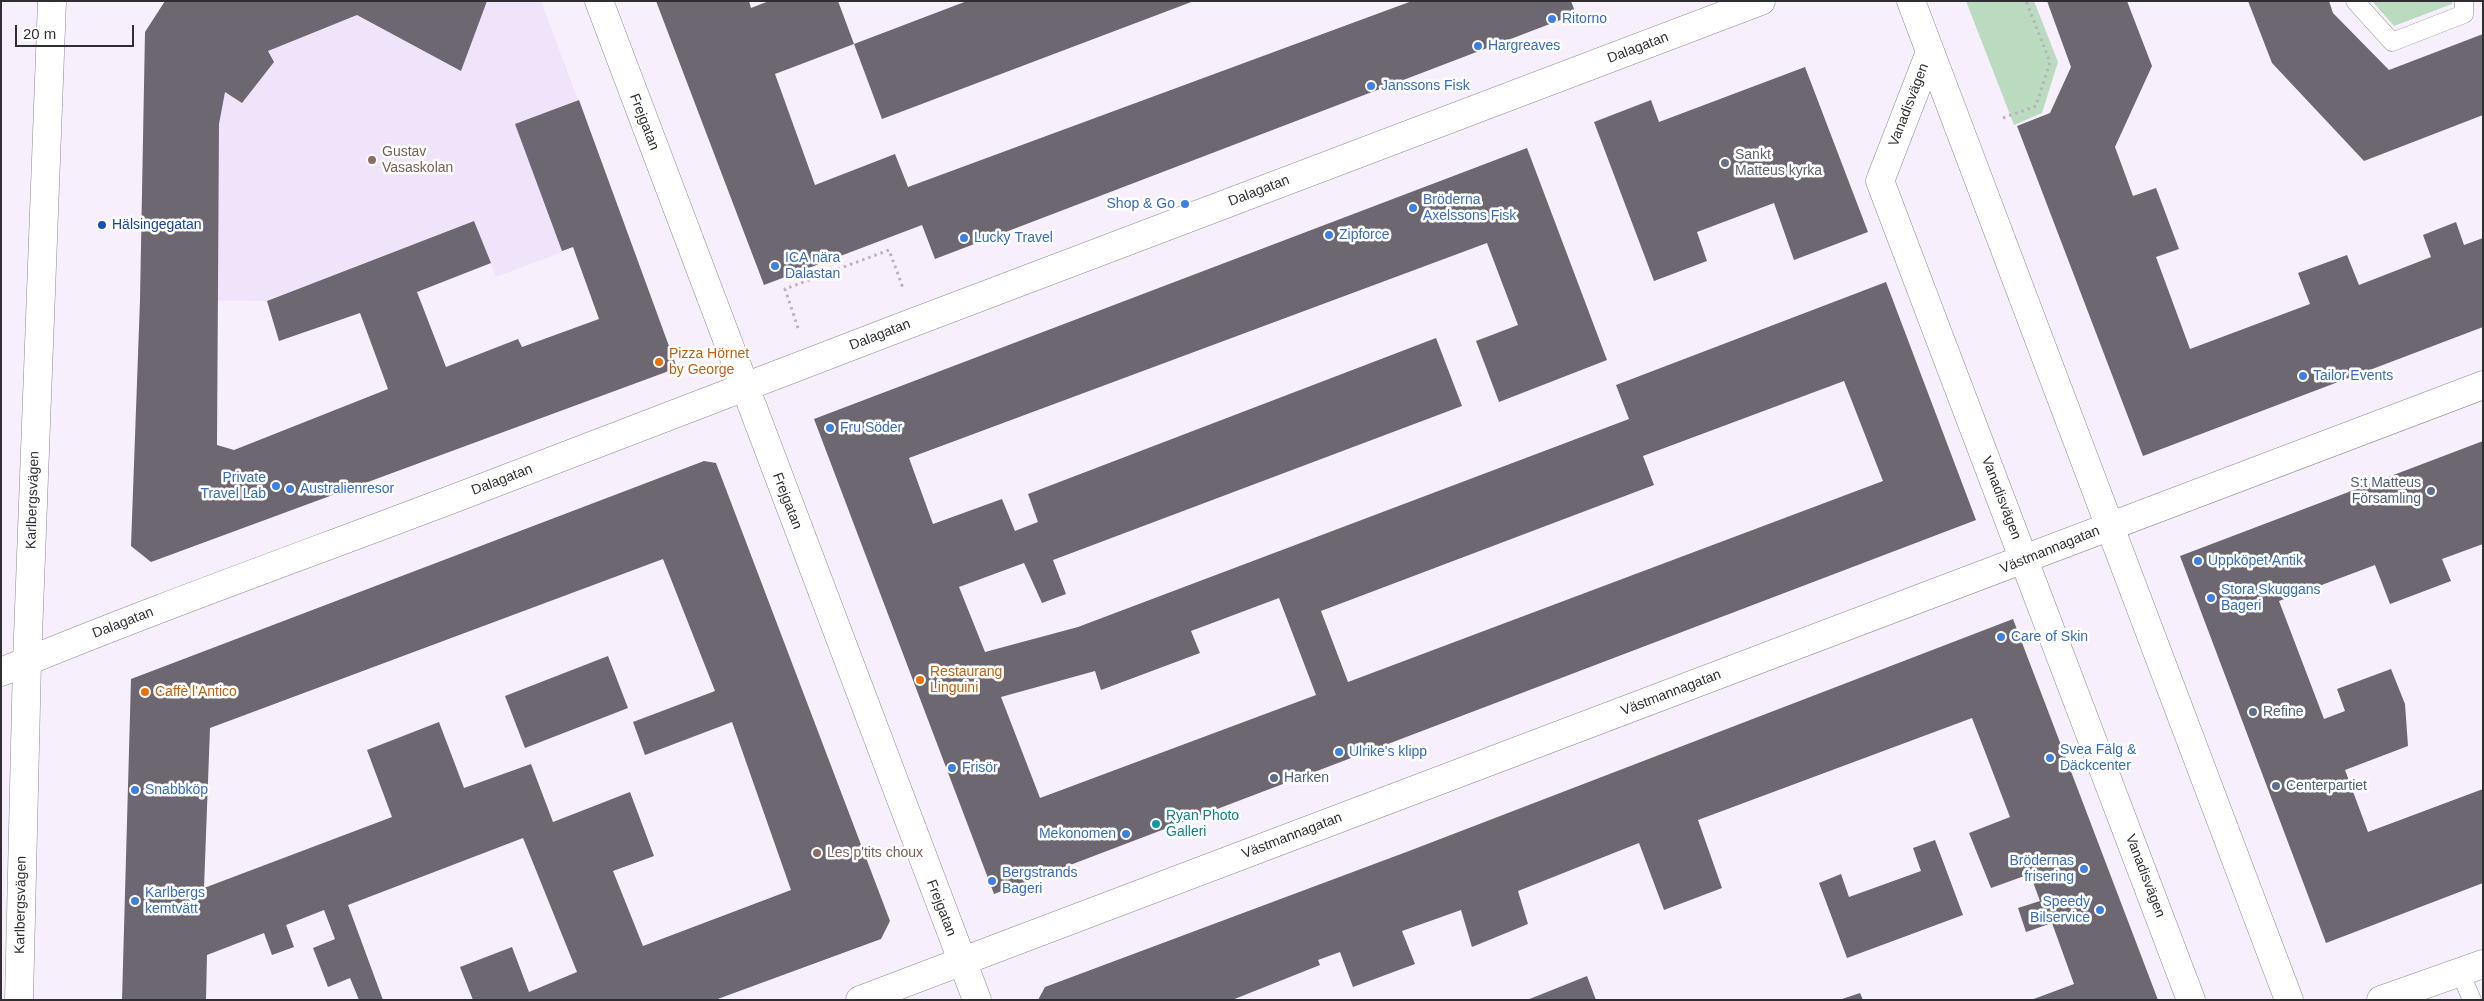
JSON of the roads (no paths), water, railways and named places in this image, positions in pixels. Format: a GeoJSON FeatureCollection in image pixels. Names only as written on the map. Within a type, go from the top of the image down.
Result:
{"type":"FeatureCollection","features":[{"type":"Feature","properties":{"kind":"street","name":"Karlbergsvägen"},"geometry":{"type":"LineString","coordinates":[[20,1000],[27,662],[52,1]]}},
{"type":"Feature","properties":{"kind":"street","name":"Frejgatan"},"geometry":{"type":"LineString","coordinates":[[599,1],[977,1000]]}},
{"type":"Feature","properties":{"kind":"street","name":"Dalagatan"},"geometry":{"type":"LineString","coordinates":[[1,672],[109,627],[378,528],[1761,1]]}},
{"type":"Feature","properties":{"kind":"street","name":"Vanadisvägen"},"geometry":{"type":"LineString","coordinates":[[1911,1],[2289,1000]]}},
{"type":"Feature","properties":{"kind":"street","name":"Vanadisvägen"},"geometry":{"type":"LineString","coordinates":[[1930,52],[1880,181],[2025,560],[2086,743],[2142,892],[2191,1000]]}},
{"type":"Feature","properties":{"kind":"street","name":"Västmannagatan"},"geometry":{"type":"LineString","coordinates":[[860,1000],[961,960],[2025,560],[2109,526],[2483,385]]}},
{"type":"Feature","properties":{"kind":"street"},"geometry":{"type":"LineString","coordinates":[[2381,1000],[2471,968]]}},
{"type":"Feature","properties":{"kind":"lane"},"geometry":{"type":"LineString","coordinates":[[2355,1],[2392,42],[2464,14],[2464,1]]}},
{"type":"Feature","properties":{"kind":"lane"},"geometry":{"type":"LineString","coordinates":[[2471,968],[2472,1000]]}},
{"type":"Feature","properties":{"kind":"place","name":"Ritorno"},"geometry":{"type":"Point","coordinates":[1552,19]}},
{"type":"Feature","properties":{"kind":"place","name":"Hargreaves"},"geometry":{"type":"Point","coordinates":[1478,46]}},
{"type":"Feature","properties":{"kind":"place","name":"Janssons Fisk"},"geometry":{"type":"Point","coordinates":[1371,86]}},
{"type":"Feature","properties":{"kind":"place","name":"Gustav Vasaskolan"},"geometry":{"type":"Point","coordinates":[372,160]}},
{"type":"Feature","properties":{"kind":"place","name":"Sankt Matteus kyrka"},"geometry":{"type":"Point","coordinates":[1725,163]}},
{"type":"Feature","properties":{"kind":"place","name":"Shop & Go"},"geometry":{"type":"Point","coordinates":[1185,204]}},
{"type":"Feature","properties":{"kind":"place","name":"Bröderna Axelssons Fisk"},"geometry":{"type":"Point","coordinates":[1413,208]}},
{"type":"Feature","properties":{"kind":"place","name":"Hälsingegatan"},"geometry":{"type":"Point","coordinates":[102,225]}},
{"type":"Feature","properties":{"kind":"place","name":"Zipforce"},"geometry":{"type":"Point","coordinates":[1329,235]}},
{"type":"Feature","properties":{"kind":"place","name":"Lucky Travel"},"geometry":{"type":"Point","coordinates":[964,238]}},
{"type":"Feature","properties":{"kind":"place","name":"ICA nära Dalastan"},"geometry":{"type":"Point","coordinates":[775,266]}},
{"type":"Feature","properties":{"kind":"place","name":"Pizza Hörnet by George"},"geometry":{"type":"Point","coordinates":[659,362]}},
{"type":"Feature","properties":{"kind":"place","name":"Tailor Events"},"geometry":{"type":"Point","coordinates":[2303,376]}},
{"type":"Feature","properties":{"kind":"place","name":"Fru Söder"},"geometry":{"type":"Point","coordinates":[830,428]}},
{"type":"Feature","properties":{"kind":"place","name":"Private Travel Lab"},"geometry":{"type":"Point","coordinates":[276,486]}},
{"type":"Feature","properties":{"kind":"place","name":"Australienresor"},"geometry":{"type":"Point","coordinates":[290,489]}},
{"type":"Feature","properties":{"kind":"place","name":"S:t Matteus Församling"},"geometry":{"type":"Point","coordinates":[2431,491]}},
{"type":"Feature","properties":{"kind":"place","name":"Uppköpet Antik"},"geometry":{"type":"Point","coordinates":[2198,561]}},
{"type":"Feature","properties":{"kind":"place","name":"Stora Skuggans Bageri"},"geometry":{"type":"Point","coordinates":[2211,598]}},
{"type":"Feature","properties":{"kind":"place","name":"Care of Skin"},"geometry":{"type":"Point","coordinates":[2001,637]}},
{"type":"Feature","properties":{"kind":"place","name":"Restaurang Linguini"},"geometry":{"type":"Point","coordinates":[920,680]}},
{"type":"Feature","properties":{"kind":"place","name":"Caffè l'Antico"},"geometry":{"type":"Point","coordinates":[145,692]}},
{"type":"Feature","properties":{"kind":"place","name":"Refine"},"geometry":{"type":"Point","coordinates":[2253,712]}},
{"type":"Feature","properties":{"kind":"place","name":"Ulrike's klipp"},"geometry":{"type":"Point","coordinates":[1339,752]}},
{"type":"Feature","properties":{"kind":"place","name":"Svea Fälg & Däckcenter"},"geometry":{"type":"Point","coordinates":[2050,758]}},
{"type":"Feature","properties":{"kind":"place","name":"Frisör"},"geometry":{"type":"Point","coordinates":[952,768]}},
{"type":"Feature","properties":{"kind":"place","name":"Harken"},"geometry":{"type":"Point","coordinates":[1274,778]}},
{"type":"Feature","properties":{"kind":"place","name":"Centerpartiet"},"geometry":{"type":"Point","coordinates":[2276,786]}},
{"type":"Feature","properties":{"kind":"place","name":"Snabbköp"},"geometry":{"type":"Point","coordinates":[135,790]}},
{"type":"Feature","properties":{"kind":"place","name":"Ryan Photo Galleri"},"geometry":{"type":"Point","coordinates":[1156,824]}},
{"type":"Feature","properties":{"kind":"place","name":"Mekonomen"},"geometry":{"type":"Point","coordinates":[1126,834]}},
{"type":"Feature","properties":{"kind":"place","name":"Les p'tits choux"},"geometry":{"type":"Point","coordinates":[817,853]}},
{"type":"Feature","properties":{"kind":"place","name":"Brödernas frisering"},"geometry":{"type":"Point","coordinates":[2084,869]}},
{"type":"Feature","properties":{"kind":"place","name":"Bergstrands Bageri"},"geometry":{"type":"Point","coordinates":[992,881]}},
{"type":"Feature","properties":{"kind":"place","name":"Karlbergs kemtvätt"},"geometry":{"type":"Point","coordinates":[135,901]}},
{"type":"Feature","properties":{"kind":"place","name":"Speedy Bilservice"},"geometry":{"type":"Point","coordinates":[2100,910]}}]}
